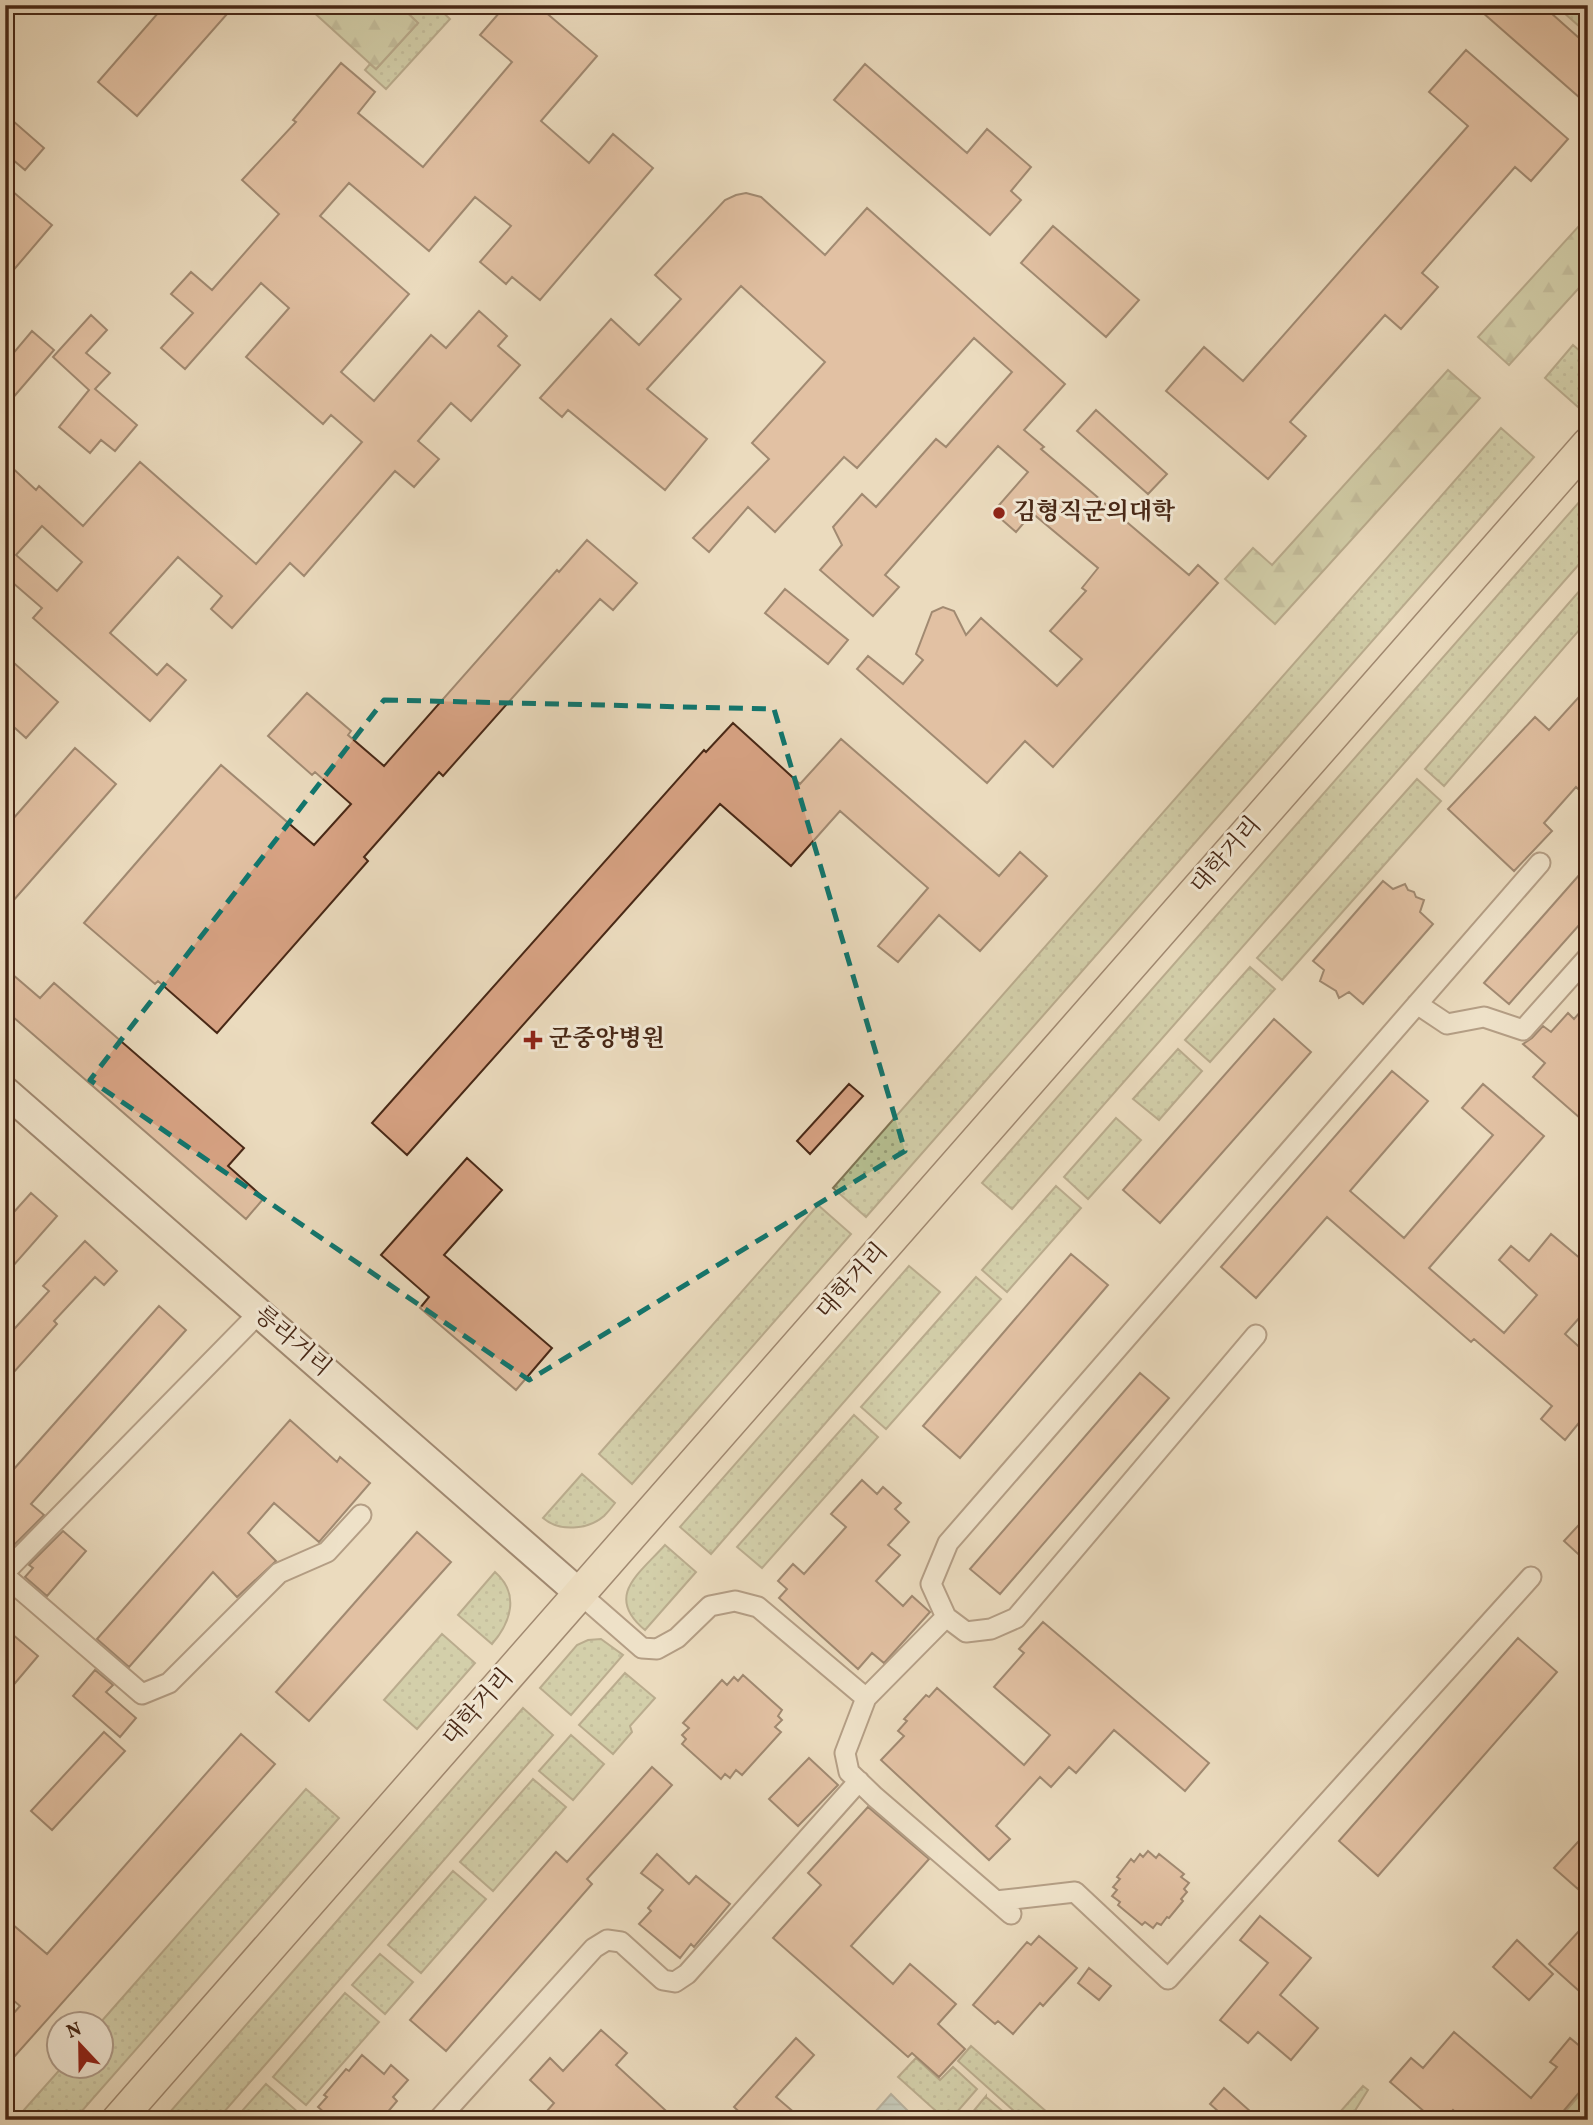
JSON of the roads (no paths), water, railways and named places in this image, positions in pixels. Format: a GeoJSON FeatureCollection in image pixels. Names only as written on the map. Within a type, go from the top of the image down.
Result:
{"type":"FeatureCollection","features":[{"type":"Feature","properties":{"kind":"main road","name":"대학거리"},"geometry":{"type":"LineString","coordinates":[[118,2120],[1588,444]]}},
{"type":"Feature","properties":{"kind":"main road","name":"릉라거리"},"geometry":{"type":"LineString","coordinates":[[6,1093],[579,1593]]}},
{"type":"Feature","properties":{"kind":"street"},"geometry":{"type":"LineString","coordinates":[[1256,1335],[1016,1618],[991,1629],[966,1632],[946,1617],[932,1584],[948,1543],[1540,863]]}},
{"type":"Feature","properties":{"kind":"street"},"geometry":{"type":"LineString","coordinates":[[1417,1004],[1447,1024],[1483,1017],[1523,1030],[1588,957]]}},
{"type":"Feature","properties":{"kind":"street"},"geometry":{"type":"LineString","coordinates":[[259,1313],[5,1574],[142,1694],[169,1683],[279,1573],[327,1552],[360,1515]]}},
{"type":"Feature","properties":{"kind":"street"},"geometry":{"type":"LineString","coordinates":[[996,1901],[1075,1892],[1168,1979],[1531,1577]]}},
{"type":"Feature","properties":{"kind":"street"},"geometry":{"type":"LineString","coordinates":[[579,1593],[642,1647],[657,1649],[677,1639],[710,1606],[735,1601],[758,1607],[866,1698]]}},
{"type":"Feature","properties":{"kind":"street"},"geometry":{"type":"LineString","coordinates":[[946,1617],[866,1698],[845,1753],[849,1772],[1011,1914]]}},
{"type":"Feature","properties":{"kind":"street"},"geometry":{"type":"LineString","coordinates":[[438,2120],[594,1948],[607,1940],[621,1942],[663,1980],[676,1982],[687,1974],[859,1781]]}},
{"type":"Feature","properties":{"kind":"water"},"geometry":{"type":"Polygon","coordinates":[[[891,2094],[909,2112],[901,2120],[868,2120],[891,2094]]]}},
{"type":"Feature","properties":{"kind":"place","name":"김형직군의대학"},"geometry":{"type":"Point","coordinates":[999,513]}},
{"type":"Feature","properties":{"kind":"place","name":"군중앙병원"},"geometry":{"type":"Point","coordinates":[533,1040]}}]}
